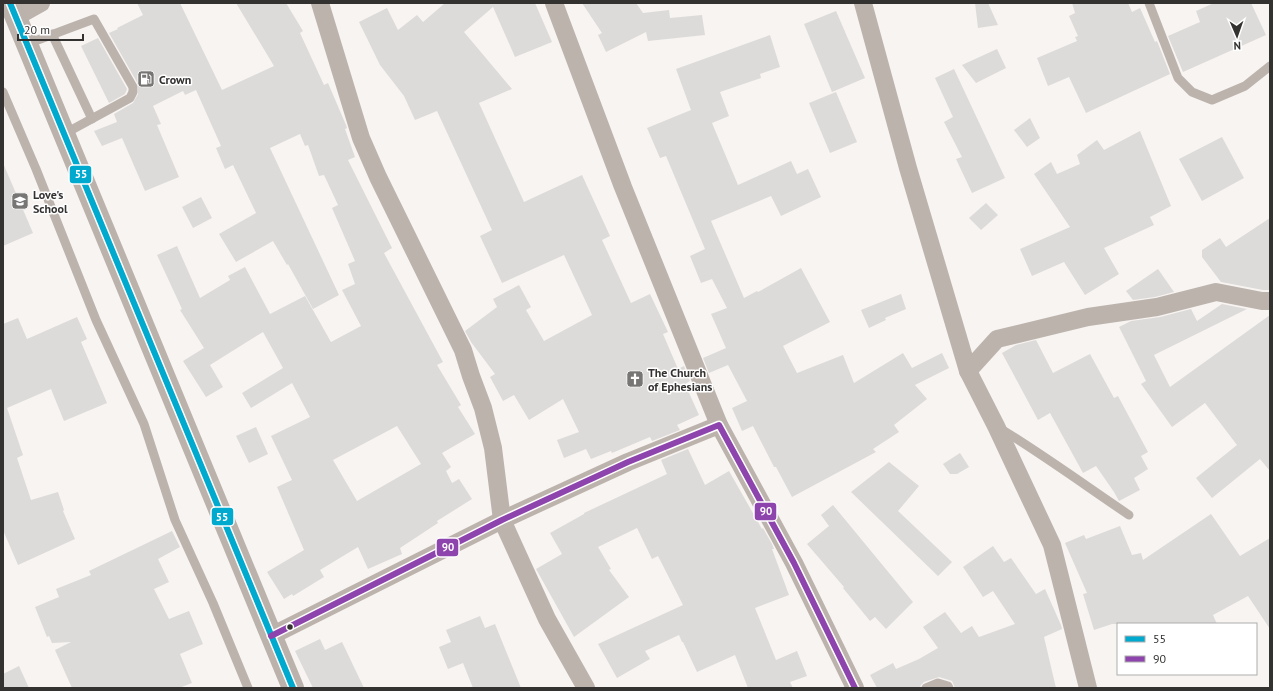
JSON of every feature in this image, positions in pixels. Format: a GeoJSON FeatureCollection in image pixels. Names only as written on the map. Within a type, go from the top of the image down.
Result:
{"type":"FeatureCollection","features":[{"type":"Feature","properties":{"kind":"street"},"geometry":{"type":"LineString","coordinates":[[41,3],[13,10],[293,688]]}},
{"type":"Feature","properties":{"kind":"street"},"geometry":{"type":"LineString","coordinates":[[320,3],[361,138],[378,177],[463,350],[483,408],[493,448],[502,520],[547,620],[586,688]]}},
{"type":"Feature","properties":{"kind":"street"},"geometry":{"type":"LineString","coordinates":[[554,3],[623,187],[718,425],[794,563],[854,688]]}},
{"type":"Feature","properties":{"kind":"street"},"geometry":{"type":"LineString","coordinates":[[863,3],[908,168],[968,371],[996,426],[1052,545],[1088,688]]}},
{"type":"Feature","properties":{"kind":"street"},"geometry":{"type":"LineString","coordinates":[[968,371],[997,339],[1088,317],[1157,307],[1216,292],[1262,301],[1270,301]]}},
{"type":"Feature","properties":{"kind":"street"},"geometry":{"type":"LineString","coordinates":[[272,636],[502,520],[628,462],[718,425]]}},
{"type":"Feature","properties":{"kind":"lane"},"geometry":{"type":"LineString","coordinates":[[1149,3],[1178,78],[1192,92],[1212,100],[1245,86],[1270,66]]}},
{"type":"Feature","properties":{"kind":"lane"},"geometry":{"type":"LineString","coordinates":[[27,44],[91,19],[95,19],[132,87],[133,92],[130,98],[64,134]]}},
{"type":"Feature","properties":{"kind":"lane"},"geometry":{"type":"LineString","coordinates":[[52,34],[92,119]]}},
{"type":"Feature","properties":{"kind":"lane"},"geometry":{"type":"LineString","coordinates":[[3,92],[96,320],[144,424],[175,520],[213,603],[248,688]]}},
{"type":"Feature","properties":{"kind":"lane"},"geometry":{"type":"LineString","coordinates":[[996,426],[1129,515]]}},
{"type":"Feature","properties":{"kind":"lane"},"geometry":{"type":"LineString","coordinates":[[926,688],[938,683],[948,686],[949,688]]}},
{"type":"Feature","properties":{"kind":"building"},"geometry":{"type":"Polygon","coordinates":[[[137,3],[180,3],[222,90],[274,66],[236,3],[286,3],[303,31],[300,33],[324,85],[328,83],[346,125],[347,128],[345,129],[355,157],[348,160],[392,248],[384,253],[443,362],[437,365],[461,405],[458,407],[475,434],[442,453],[451,467],[446,471],[452,483],[459,479],[472,499],[437,521],[438,523],[400,548],[402,554],[368,569],[358,547],[320,570],[324,577],[293,596],[292,594],[284,599],[267,572],[304,550],[277,487],[292,480],[271,436],[310,417],[292,383],[251,408],[242,393],[283,368],[263,332],[210,365],[223,387],[206,397],[183,361],[204,348],[180,310],[182,309],[157,255],[177,246],[200,298],[230,280],[228,276],[245,267],[270,314],[305,296],[331,342],[361,326],[342,290],[355,284],[348,264],[355,261],[332,208],[338,205],[324,175],[319,176],[308,145],[305,146],[300,134],[270,148],[339,295],[313,309],[288,264],[287,265],[273,241],[236,262],[219,234],[256,213],[233,165],[225,169],[216,148],[221,146],[196,90],[185,95],[183,91],[153,106],[161,124],[157,125],[179,177],[145,191],[122,138],[102,146],[94,131],[117,122],[114,114],[133,103],[138,94],[138,84],[109,33],[143,15],[137,3]],[[397,426],[333,460],[357,501],[421,464],[397,426]]]}},
{"type":"Feature","properties":{"kind":"building"},"geometry":{"type":"Polygon","coordinates":[[[445,3],[535,3],[552,42],[515,57],[493,7],[464,32],[512,89],[479,103],[524,202],[582,175],[610,236],[602,240],[631,303],[650,294],[668,332],[663,334],[678,369],[684,366],[690,381],[685,384],[699,415],[677,425],[680,430],[652,441],[650,437],[612,453],[611,451],[591,459],[586,449],[564,458],[557,440],[579,432],[563,399],[529,420],[514,395],[503,401],[490,377],[495,374],[471,342],[465,331],[497,307],[493,299],[519,285],[531,307],[526,310],[544,341],[592,315],[564,255],[502,283],[480,236],[492,230],[437,111],[415,120],[404,96],[380,65],[359,22],[387,8],[398,30],[417,15],[423,22],[445,3]]]}},
{"type":"Feature","properties":{"kind":"building"},"geometry":{"type":"Polygon","coordinates":[[[582,3],[636,3],[643,13],[669,10],[670,18],[702,15],[705,35],[648,41],[646,32],[606,52],[598,35],[602,33],[582,3]]]}},
{"type":"Feature","properties":{"kind":"building"},"geometry":{"type":"Polygon","coordinates":[[[975,3],[988,3],[998,25],[978,28],[975,3]]]}},
{"type":"Feature","properties":{"kind":"building"},"geometry":{"type":"Polygon","coordinates":[[[1072,3],[1128,3],[1132,12],[1140,8],[1155,42],[1157,41],[1170,74],[1086,113],[1069,77],[1048,86],[1037,58],[1077,41],[1075,37],[1078,36],[1069,16],[1075,13],[1072,3]]]}},
{"type":"Feature","properties":{"kind":"building"},"geometry":{"type":"Polygon","coordinates":[[[1214,3],[1251,3],[1266,35],[1183,72],[1168,36],[1200,22],[1196,11],[1214,3]]]}},
{"type":"Feature","properties":{"kind":"building"},"geometry":{"type":"Polygon","coordinates":[[[836,11],[865,78],[832,92],[804,24],[836,11]]]}},
{"type":"Feature","properties":{"kind":"building"},"geometry":{"type":"Polygon","coordinates":[[[770,35],[780,67],[760,74],[761,78],[720,92],[729,116],[712,123],[738,185],[791,161],[797,174],[808,169],[821,197],[781,216],[771,196],[711,221],[744,298],[757,291],[758,292],[801,268],[830,322],[783,346],[797,373],[843,355],[854,383],[903,353],[912,368],[942,353],[949,368],[915,385],[927,399],[894,425],[899,432],[873,449],[876,452],[792,497],[776,467],[774,467],[753,426],[742,431],[732,408],[747,401],[728,365],[709,373],[703,358],[726,348],[711,314],[727,308],[712,279],[701,283],[690,256],[705,249],[666,156],[660,158],[647,128],[691,110],[676,69],[770,35]]]}},
{"type":"Feature","properties":{"kind":"building"},"geometry":{"type":"Polygon","coordinates":[[[98,38],[127,89],[125,94],[109,103],[81,46],[98,38]]]}},
{"type":"Feature","properties":{"kind":"building"},"geometry":{"type":"Polygon","coordinates":[[[997,49],[1006,68],[976,83],[962,65],[997,49]]]}},
{"type":"Feature","properties":{"kind":"building"},"geometry":{"type":"Polygon","coordinates":[[[954,69],[1005,178],[972,193],[956,159],[962,157],[944,122],[953,117],[935,78],[954,69]]]}},
{"type":"Feature","properties":{"kind":"building"},"geometry":{"type":"Polygon","coordinates":[[[836,92],[857,142],[830,153],[809,103],[836,92]]]}},
{"type":"Feature","properties":{"kind":"building"},"geometry":{"type":"Polygon","coordinates":[[[1030,118],[1040,138],[1027,147],[1014,130],[1030,118]]]}},
{"type":"Feature","properties":{"kind":"building"},"geometry":{"type":"Polygon","coordinates":[[[1140,131],[1171,206],[1150,217],[1154,225],[1104,248],[1119,274],[1085,295],[1064,262],[1032,276],[1020,249],[1070,227],[1034,174],[1051,162],[1057,174],[1080,164],[1077,155],[1097,140],[1104,150],[1140,131]]]}},
{"type":"Feature","properties":{"kind":"building"},"geometry":{"type":"Polygon","coordinates":[[[1222,137],[1244,178],[1202,201],[1179,159],[1222,137]]]}},
{"type":"Feature","properties":{"kind":"building"},"geometry":{"type":"Polygon","coordinates":[[[3,163],[33,233],[3,246],[3,163]]]}},
{"type":"Feature","properties":{"kind":"building"},"geometry":{"type":"Polygon","coordinates":[[[201,197],[212,218],[193,228],[182,207],[201,197]]]}},
{"type":"Feature","properties":{"kind":"building"},"geometry":{"type":"Polygon","coordinates":[[[986,203],[998,215],[981,230],[969,218],[986,203]]]}},
{"type":"Feature","properties":{"kind":"building"},"geometry":{"type":"Polygon","coordinates":[[[1270,218],[1270,290],[1221,282],[1202,257],[1202,250],[1220,238],[1226,247],[1270,218]]]}},
{"type":"Feature","properties":{"kind":"building"},"geometry":{"type":"Polygon","coordinates":[[[1158,269],[1174,292],[1155,297],[1133,300],[1126,291],[1158,269]]]}},
{"type":"Feature","properties":{"kind":"building"},"geometry":{"type":"Polygon","coordinates":[[[901,294],[906,309],[885,318],[886,320],[869,328],[861,310],[901,294]]]}},
{"type":"Feature","properties":{"kind":"building"},"geometry":{"type":"Polygon","coordinates":[[[1222,304],[1247,309],[1154,355],[1170,387],[1270,315],[1270,471],[1260,459],[1212,498],[1196,478],[1237,445],[1205,403],[1172,427],[1141,384],[1146,381],[1119,327],[1131,321],[1160,317],[1191,309],[1197,321],[1222,304]]]}},
{"type":"Feature","properties":{"kind":"building"},"geometry":{"type":"Polygon","coordinates":[[[77,317],[87,339],[81,342],[107,403],[64,421],[51,389],[7,408],[23,455],[17,458],[31,500],[58,492],[64,510],[63,511],[75,539],[18,565],[3,530],[3,324],[18,318],[27,339],[77,317]]]}},
{"type":"Feature","properties":{"kind":"building"},"geometry":{"type":"Polygon","coordinates":[[[1036,340],[1053,373],[1090,354],[1114,398],[1118,396],[1148,452],[1141,456],[1148,469],[1134,478],[1140,490],[1119,501],[1096,466],[1083,473],[1050,413],[1038,420],[1002,353],[1016,345],[1036,340]]]}},
{"type":"Feature","properties":{"kind":"building"},"geometry":{"type":"Polygon","coordinates":[[[256,427],[268,454],[249,463],[236,436],[256,427]]]}},
{"type":"Feature","properties":{"kind":"building"},"geometry":{"type":"Polygon","coordinates":[[[688,449],[705,485],[729,471],[772,544],[774,549],[772,549],[789,595],[755,608],[776,660],[797,651],[807,676],[790,682],[793,688],[748,688],[735,655],[697,672],[679,635],[645,651],[650,659],[617,678],[598,644],[683,605],[658,556],[652,559],[637,528],[598,547],[611,569],[609,570],[629,597],[574,637],[536,569],[562,554],[550,533],[584,513],[667,474],[661,460],[688,449]]]}},
{"type":"Feature","properties":{"kind":"building"},"geometry":{"type":"Polygon","coordinates":[[[960,453],[969,467],[957,474],[950,474],[943,464],[960,453]]]}},
{"type":"Feature","properties":{"kind":"building"},"geometry":{"type":"Polygon","coordinates":[[[889,462],[919,486],[898,511],[952,562],[938,576],[851,492],[889,462]]]}},
{"type":"Feature","properties":{"kind":"building"},"geometry":{"type":"Polygon","coordinates":[[[833,505],[913,602],[886,629],[875,617],[870,621],[843,588],[844,587],[807,544],[829,526],[821,515],[833,505]]]}},
{"type":"Feature","properties":{"kind":"building"},"geometry":{"type":"Polygon","coordinates":[[[1211,514],[1240,556],[1270,538],[1270,629],[1248,596],[1213,615],[1217,623],[1117,623],[1094,630],[1083,594],[1087,593],[1065,543],[1084,535],[1086,539],[1120,526],[1132,555],[1141,553],[1143,560],[1211,514]]]}},
{"type":"Feature","properties":{"kind":"building"},"geometry":{"type":"Polygon","coordinates":[[[172,531],[180,547],[158,559],[169,582],[154,589],[169,619],[189,611],[203,644],[180,654],[192,683],[179,688],[72,688],[55,650],[71,642],[52,643],[49,636],[47,637],[35,607],[59,597],[56,589],[91,575],[89,571],[172,531]]]}},
{"type":"Feature","properties":{"kind":"building"},"geometry":{"type":"Polygon","coordinates":[[[993,546],[1004,562],[1011,558],[1036,594],[1045,589],[1061,625],[1062,629],[1044,637],[1056,688],[955,688],[952,681],[939,677],[924,682],[920,688],[877,688],[870,675],[893,663],[896,669],[919,659],[938,648],[923,627],[945,612],[961,633],[972,626],[979,637],[1015,624],[993,591],[983,597],[963,567],[993,546]]]}},
{"type":"Feature","properties":{"kind":"building"},"geometry":{"type":"Polygon","coordinates":[[[480,616],[485,628],[495,624],[521,688],[473,688],[463,663],[448,669],[439,647],[451,642],[446,630],[480,616]]]}},
{"type":"Feature","properties":{"kind":"building"},"geometry":{"type":"Polygon","coordinates":[[[320,639],[325,650],[342,642],[364,688],[313,688],[295,651],[320,639]]]}},
{"type":"Feature","properties":{"kind":"building"},"geometry":{"type":"Polygon","coordinates":[[[19,666],[29,688],[3,688],[3,674],[19,666]]]}},
{"type":"Feature","properties":{"kind":"transit line","name":"55"},"geometry":{"type":"LineString","coordinates":[[10,3],[293,688]]}},
{"type":"Feature","properties":{"kind":"transit line","name":"90"},"geometry":{"type":"LineString","coordinates":[[271,636],[502,520],[628,462],[719,425],[794,563],[855,688]]}},
{"type":"Feature","properties":{"kind":"place","name":"Crown"},"geometry":{"type":"Point","coordinates":[146,79]}},
{"type":"Feature","properties":{"kind":"place","name":"Love's School"},"geometry":{"type":"Point","coordinates":[20,201]}},
{"type":"Feature","properties":{"kind":"place","name":"The Church of Ephesians"},"geometry":{"type":"Point","coordinates":[635,379]}}]}
